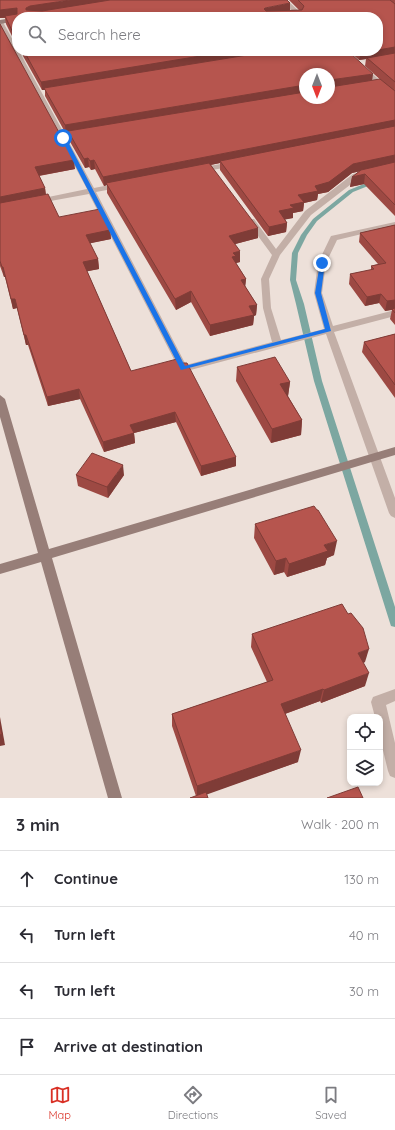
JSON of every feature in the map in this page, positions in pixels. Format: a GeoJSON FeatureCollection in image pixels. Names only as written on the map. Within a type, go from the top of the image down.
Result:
{"type":"FeatureCollection","features":[{"type":"Feature","properties":{"kind":"street"},"geometry":{"type":"LineString","coordinates":[[284,0],[296,12]]}},
{"type":"Feature","properties":{"kind":"street"},"geometry":{"type":"LineString","coordinates":[[12,20],[0,22],[12,39]]}},
{"type":"Feature","properties":{"kind":"street"},"geometry":{"type":"LineString","coordinates":[[23,56],[67,137],[92,191],[183,368],[395,313]]}},
{"type":"Feature","properties":{"kind":"street"},"geometry":{"type":"LineString","coordinates":[[348,56],[395,97]]}},
{"type":"Feature","properties":{"kind":"street"},"geometry":{"type":"LineString","coordinates":[[357,64],[365,63]]}},
{"type":"Feature","properties":{"kind":"street"},"geometry":{"type":"LineString","coordinates":[[373,85],[380,84]]}},
{"type":"Feature","properties":{"kind":"street"},"geometry":{"type":"LineString","coordinates":[[211,170],[242,162]]}},
{"type":"Feature","properties":{"kind":"street"},"geometry":{"type":"LineString","coordinates":[[277,343],[267,308],[264,279],[276,255],[308,213],[356,176],[372,172]]}},
{"type":"Feature","properties":{"kind":"street"},"geometry":{"type":"LineString","coordinates":[[30,203],[129,184]]}},
{"type":"Feature","properties":{"kind":"street"},"geometry":{"type":"LineString","coordinates":[[244,211],[276,255]]}},
{"type":"Feature","properties":{"kind":"street"},"geometry":{"type":"LineString","coordinates":[[395,224],[334,238],[322,263],[318,293],[328,330],[395,513]]}},
{"type":"Feature","properties":{"kind":"street"},"geometry":{"type":"LineString","coordinates":[[0,398],[115,798]]}},
{"type":"Feature","properties":{"kind":"street"},"geometry":{"type":"LineString","coordinates":[[0,569],[395,451]]}},
{"type":"Feature","properties":{"kind":"street"},"geometry":{"type":"LineString","coordinates":[[395,695],[378,702],[395,771]]}},
{"type":"Feature","properties":{"kind":"building"},"geometry":{"type":"Polygon","coordinates":[[[0,0],[70,0],[30,6],[26,8],[26,10],[42,11],[110,0],[287,0],[290,3],[265,8],[264,9],[266,11],[302,10],[304,6],[298,0],[390,0],[395,4],[395,47],[383,49],[383,12],[17,12],[17,8],[0,10],[0,0]]]}},
{"type":"Feature","properties":{"kind":"building"},"geometry":{"type":"Polygon","coordinates":[[[12,15],[12,31],[5,16],[12,15]]]}},
{"type":"Feature","properties":{"kind":"building"},"geometry":{"type":"Polygon","coordinates":[[[0,24],[12,46],[12,56],[17,56],[74,160],[35,167],[45,188],[0,197],[0,24]]]}},
{"type":"Feature","properties":{"kind":"building"},"geometry":{"type":"Polygon","coordinates":[[[395,53],[395,82],[367,58],[395,53]]]}},
{"type":"Feature","properties":{"kind":"building"},"geometry":{"type":"Polygon","coordinates":[[[27,56],[200,56],[41,82],[27,56]]]}},
{"type":"Feature","properties":{"kind":"building"},"geometry":{"type":"Polygon","coordinates":[[[241,56],[353,56],[373,74],[335,79],[335,68],[299,68],[299,86],[65,125],[44,88],[241,56]]]}},
{"type":"Feature","properties":{"kind":"building"},"geometry":{"type":"Polygon","coordinates":[[[380,79],[395,91],[395,120],[103,177],[94,160],[90,161],[88,158],[84,159],[68,131],[299,93],[299,104],[335,104],[335,86],[380,79]]]}},
{"type":"Feature","properties":{"kind":"building"},"geometry":{"type":"Polygon","coordinates":[[[395,126],[395,155],[353,164],[329,182],[315,186],[318,191],[298,195],[304,202],[290,205],[294,208],[279,211],[287,223],[269,227],[220,161],[395,126]]]}},
{"type":"Feature","properties":{"kind":"building"},"geometry":{"type":"Polygon","coordinates":[[[395,162],[395,205],[365,174],[352,177],[361,170],[395,162]]]}},
{"type":"Feature","properties":{"kind":"building"},"geometry":{"type":"Polygon","coordinates":[[[209,163],[258,228],[229,236],[240,251],[233,253],[236,256],[232,257],[246,279],[241,280],[257,305],[249,306],[254,315],[210,325],[191,291],[175,299],[106,183],[209,163]]]}},
{"type":"Feature","properties":{"kind":"building"},"geometry":{"type":"Polygon","coordinates":[[[48,194],[59,217],[100,209],[110,230],[86,235],[98,259],[83,262],[131,371],[177,359],[179,363],[187,363],[236,457],[201,466],[175,412],[130,425],[134,433],[103,442],[79,389],[47,397],[26,335],[24,335],[15,299],[11,299],[3,267],[0,261],[0,203],[48,194]]]}},
{"type":"Feature","properties":{"kind":"building"},"geometry":{"type":"Polygon","coordinates":[[[395,225],[395,300],[387,301],[381,294],[367,297],[350,274],[374,269],[371,266],[386,263],[360,233],[395,225]]]}},
{"type":"Feature","properties":{"kind":"building"},"geometry":{"type":"Polygon","coordinates":[[[395,334],[395,385],[364,342],[395,334]]]}},
{"type":"Feature","properties":{"kind":"building"},"geometry":{"type":"Polygon","coordinates":[[[275,357],[290,382],[280,384],[302,420],[272,429],[237,367],[275,357]]]}},
{"type":"Feature","properties":{"kind":"building"},"geometry":{"type":"Polygon","coordinates":[[[92,453],[123,465],[107,487],[76,475],[92,453]]]}},
{"type":"Feature","properties":{"kind":"building"},"geometry":{"type":"Polygon","coordinates":[[[314,506],[337,541],[324,545],[328,551],[289,564],[286,558],[276,561],[255,524],[314,506]]]}},
{"type":"Feature","properties":{"kind":"building"},"geometry":{"type":"Polygon","coordinates":[[[342,604],[348,614],[351,613],[363,628],[369,649],[358,653],[369,673],[281,704],[301,750],[197,786],[172,714],[273,680],[252,634],[342,604]]]}},
{"type":"Feature","properties":{"kind":"building"},"geometry":{"type":"Polygon","coordinates":[[[358,787],[363,798],[327,798],[358,787]]]}},
{"type":"Feature","properties":{"kind":"building"},"geometry":{"type":"Polygon","coordinates":[[[206,792],[208,798],[190,798],[206,792]]]}},
{"type":"Feature","properties":{"kind":"waterway"},"geometry":{"type":"LineString","coordinates":[[395,176],[381,179],[351,191],[315,220],[304,235],[295,253],[293,280],[318,381],[395,623]]}},
{"type":"Feature","properties":{"kind":"route"},"geometry":{"type":"LineString","coordinates":[[63,138],[183,368],[328,330],[318,293],[322,263]]}}]}
